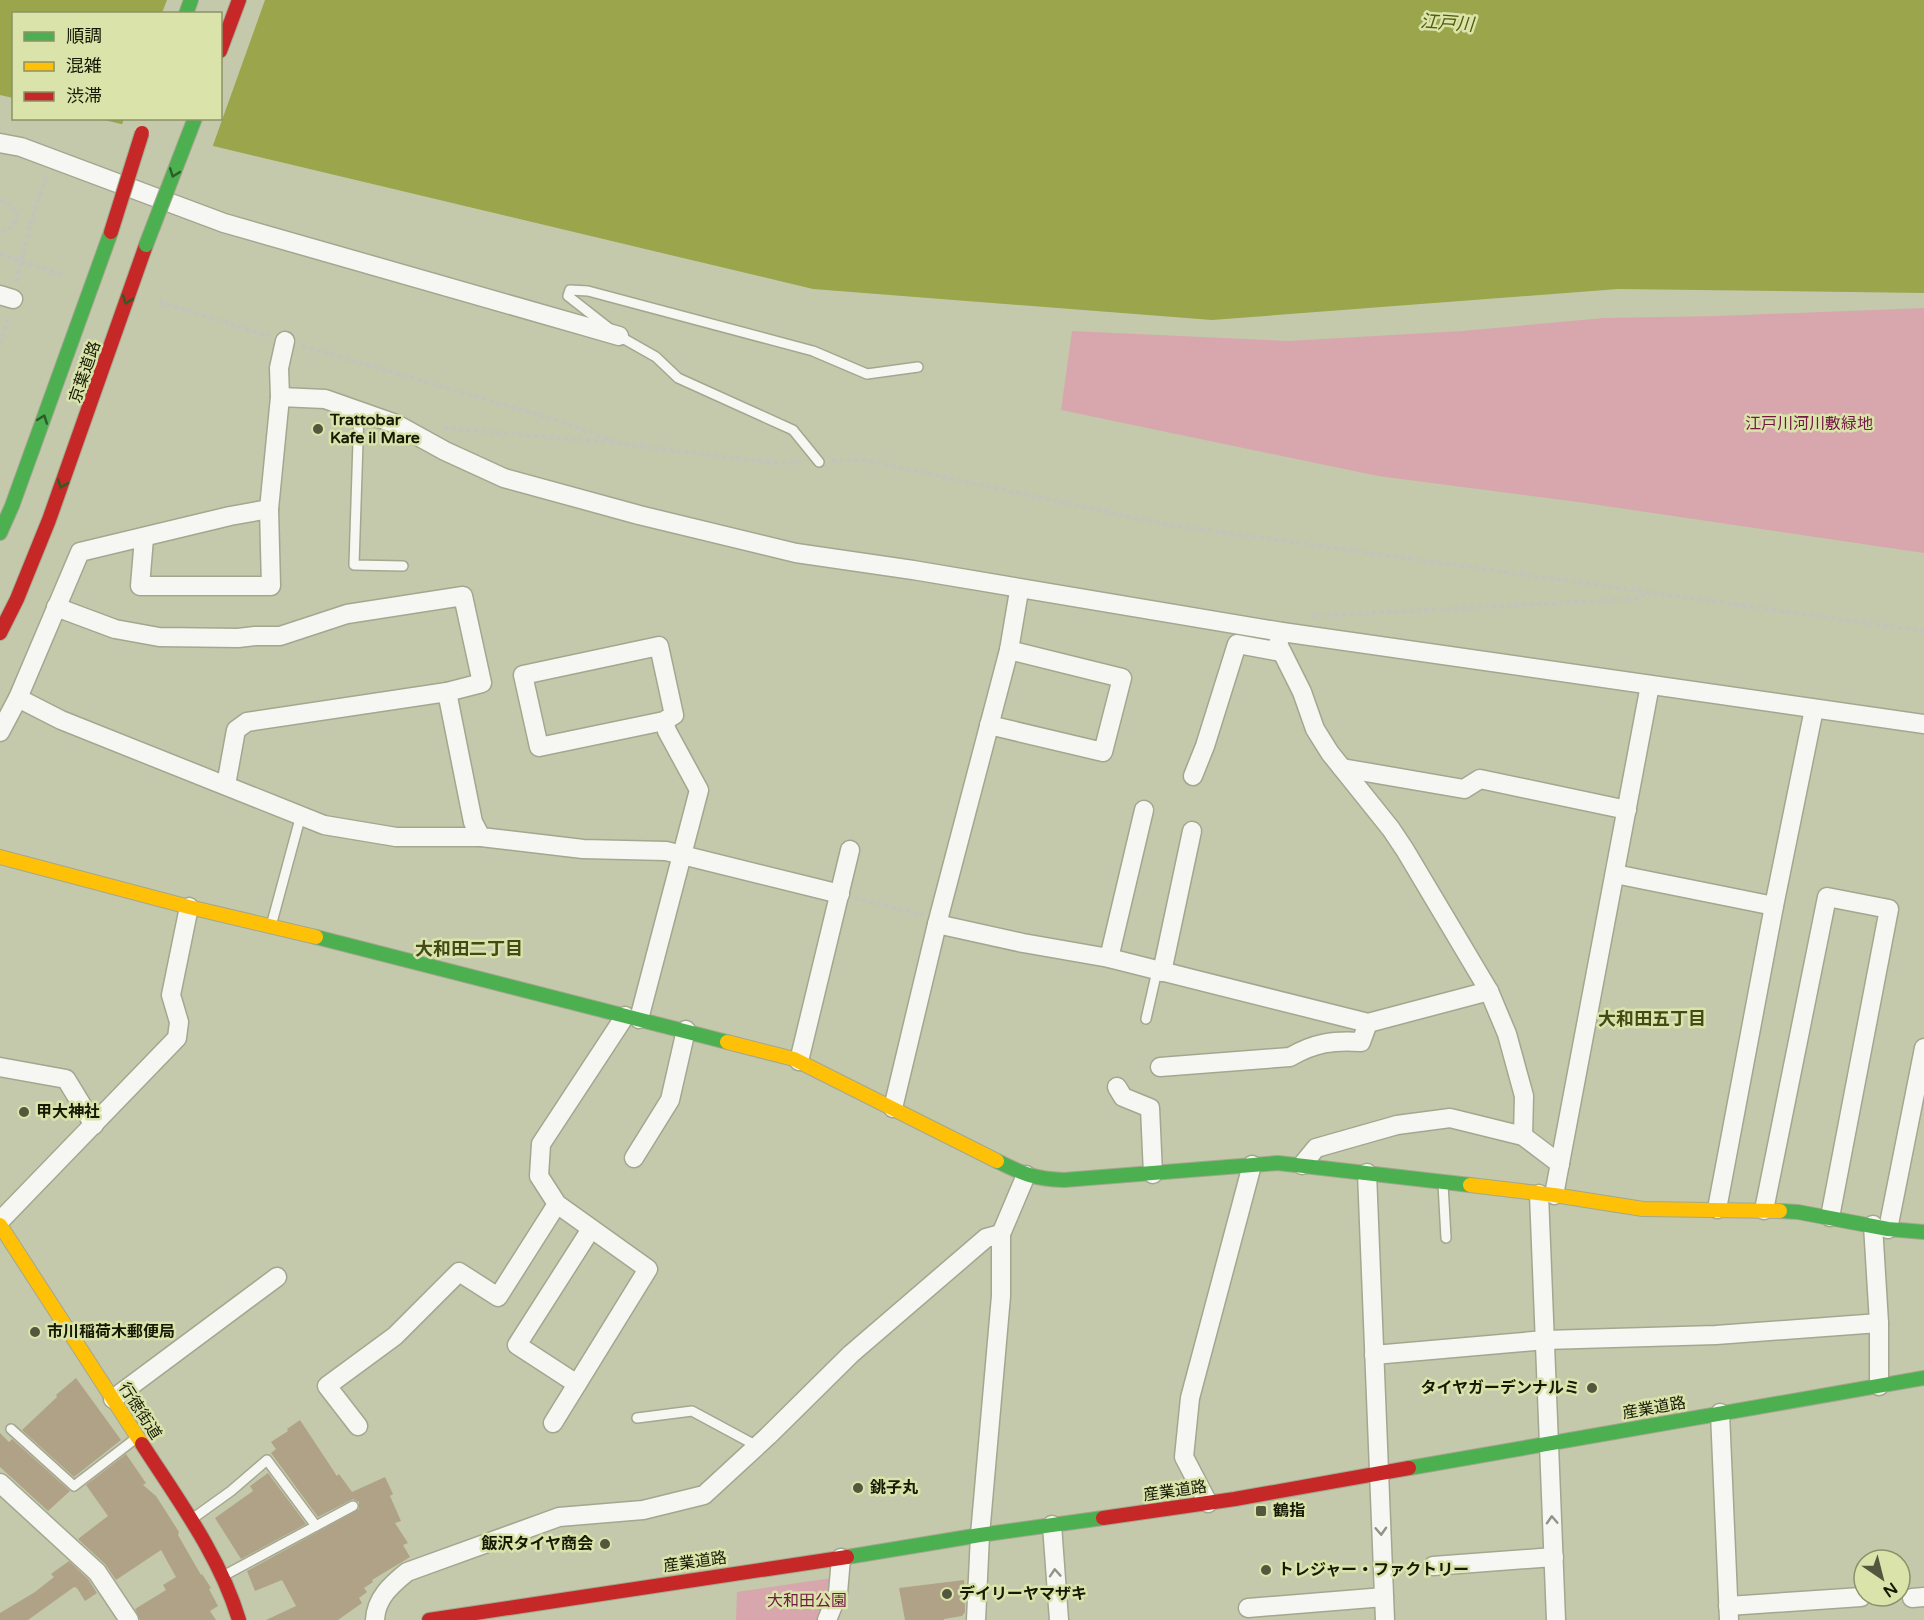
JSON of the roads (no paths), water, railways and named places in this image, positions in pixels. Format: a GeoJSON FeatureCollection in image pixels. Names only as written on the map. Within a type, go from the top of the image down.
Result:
{"type":"FeatureCollection","features":[{"type":"Feature","properties":{"kind":"main road"},"geometry":{"type":"LineString","coordinates":[[222,46],[239,0]]}},
{"type":"Feature","properties":{"kind":"main road","name":"京葉道路"},"geometry":{"type":"LineString","coordinates":[[0,532],[16,495],[111,232],[146,120]]}},
{"type":"Feature","properties":{"kind":"main road","name":"京葉道路"},"geometry":{"type":"LineString","coordinates":[[0,633],[17,599],[49,520],[146,245],[194,120]]}},
{"type":"Feature","properties":{"kind":"main road"},"geometry":{"type":"LineString","coordinates":[[0,857],[189,907],[686,1030],[799,1061],[1026,1175],[1041,1179],[1064,1180],[1153,1174],[1278,1163],[1643,1209],[1764,1210],[1830,1217],[1881,1227],[1924,1232]]}},
{"type":"Feature","properties":{"kind":"main road","name":"行徳街道"},"geometry":{"type":"LineString","coordinates":[[0,1226],[224,1575],[239,1620]]}},
{"type":"Feature","properties":{"kind":"main road","name":"産業道路"},"geometry":{"type":"LineString","coordinates":[[429,1620],[980,1535],[1208,1503],[1924,1378]]}},
{"type":"Feature","properties":{"kind":"street"},"geometry":{"type":"LineString","coordinates":[[0,143],[21,147],[52,158],[224,223],[619,336]]}},
{"type":"Feature","properties":{"kind":"street"},"geometry":{"type":"LineString","coordinates":[[144,538],[140,586],[271,586],[269,509],[280,397],[279,368],[285,341]]}},
{"type":"Feature","properties":{"kind":"street"},"geometry":{"type":"LineString","coordinates":[[280,397],[325,399],[396,424],[445,451],[504,478],[796,553],[913,570],[1282,632],[1924,724]]}},
{"type":"Feature","properties":{"kind":"street"},"geometry":{"type":"LineString","coordinates":[[0,732],[18,698],[80,552],[230,516],[269,509]]}},
{"type":"Feature","properties":{"kind":"street"},"geometry":{"type":"LineString","coordinates":[[56,607],[115,629],[159,637],[238,638],[255,636],[270,638],[347,614],[462,596],[482,683],[447,692],[247,722],[236,730],[226,785]]}},
{"type":"Feature","properties":{"kind":"street"},"geometry":{"type":"LineString","coordinates":[[893,1108],[938,921],[1009,650],[1018,597]]}},
{"type":"Feature","properties":{"kind":"street"},"geometry":{"type":"LineString","coordinates":[[1282,632],[1278,644],[1302,692],[1315,729],[1405,850],[1489,991],[1507,1034],[1524,1096],[1523,1136]]}},
{"type":"Feature","properties":{"kind":"street"},"geometry":{"type":"LineString","coordinates":[[1193,776],[1205,746],[1237,644],[1281,652]]}},
{"type":"Feature","properties":{"kind":"street"},"geometry":{"type":"LineString","coordinates":[[659,646],[674,715],[664,721],[538,747],[522,675],[659,646]]}},
{"type":"Feature","properties":{"kind":"street"},"geometry":{"type":"LineString","coordinates":[[989,725],[1103,752],[1122,678],[1009,650]]}},
{"type":"Feature","properties":{"kind":"street"},"geometry":{"type":"LineString","coordinates":[[1556,1620],[1545,1340],[1546,1195],[1560,1164],[1650,685]]}},
{"type":"Feature","properties":{"kind":"street"},"geometry":{"type":"LineString","coordinates":[[447,692],[473,822],[481,837]]}},
{"type":"Feature","properties":{"kind":"street"},"geometry":{"type":"LineString","coordinates":[[18,698],[61,720],[339,828],[396,837],[481,837],[583,849],[666,851],[840,894]]}},
{"type":"Feature","properties":{"kind":"street"},"geometry":{"type":"LineString","coordinates":[[1717,1209],[1814,709]]}},
{"type":"Feature","properties":{"kind":"street"},"geometry":{"type":"LineString","coordinates":[[553,1423],[648,1269],[557,1204],[539,1176],[541,1144],[632,1017],[682,856],[699,790],[667,731],[664,721]]}},
{"type":"Feature","properties":{"kind":"street"},"geometry":{"type":"LineString","coordinates":[[1342,768],[1464,789],[1480,779],[1627,810]]}},
{"type":"Feature","properties":{"kind":"street"},"geometry":{"type":"LineString","coordinates":[[1109,958],[1144,810]]}},
{"type":"Feature","properties":{"kind":"street"},"geometry":{"type":"LineString","coordinates":[[1159,972],[1192,831]]}},
{"type":"Feature","properties":{"kind":"street"},"geometry":{"type":"LineString","coordinates":[[799,1061],[850,850]]}},
{"type":"Feature","properties":{"kind":"street"},"geometry":{"type":"LineString","coordinates":[[1615,874],[1774,906]]}},
{"type":"Feature","properties":{"kind":"street"},"geometry":{"type":"LineString","coordinates":[[1764,1210],[1827,897],[1889,909],[1830,1217]]}},
{"type":"Feature","properties":{"kind":"street"},"geometry":{"type":"LineString","coordinates":[[0,1221],[177,1038],[179,1022],[171,995],[189,907]]}},
{"type":"Feature","properties":{"kind":"street"},"geometry":{"type":"LineString","coordinates":[[938,921],[1023,943],[1109,958],[1368,1023],[1489,991]]}},
{"type":"Feature","properties":{"kind":"street"},"geometry":{"type":"LineString","coordinates":[[1160,1067],[1290,1057],[1305,1048],[1338,1040],[1360,1042],[1368,1023]]}},
{"type":"Feature","properties":{"kind":"street"},"geometry":{"type":"LineString","coordinates":[[634,1158],[670,1100],[686,1030]]}},
{"type":"Feature","properties":{"kind":"street"},"geometry":{"type":"LineString","coordinates":[[1879,1386],[1881,1227],[1924,1048]]}},
{"type":"Feature","properties":{"kind":"street"},"geometry":{"type":"LineString","coordinates":[[0,1067],[66,1079],[94,1125]]}},
{"type":"Feature","properties":{"kind":"street"},"geometry":{"type":"LineString","coordinates":[[1117,1087],[1123,1097],[1150,1108],[1153,1174]]}},
{"type":"Feature","properties":{"kind":"street"},"geometry":{"type":"LineString","coordinates":[[1302,1165],[1316,1148],[1397,1125],[1450,1118],[1523,1136],[1560,1164]]}},
{"type":"Feature","properties":{"kind":"street"},"geometry":{"type":"LineString","coordinates":[[1208,1503],[1184,1457],[1190,1398],[1252,1165]]}},
{"type":"Feature","properties":{"kind":"street"},"geometry":{"type":"LineString","coordinates":[[1367,1173],[1385,1620]]}},
{"type":"Feature","properties":{"kind":"street"},"geometry":{"type":"LineString","coordinates":[[975,1620],[980,1535],[1001,1296],[1001,1234],[1026,1175]]}},
{"type":"Feature","properties":{"kind":"street"},"geometry":{"type":"LineString","coordinates":[[358,1426],[327,1386],[395,1336],[459,1272],[498,1297],[557,1204]]}},
{"type":"Feature","properties":{"kind":"street"},"geometry":{"type":"LineString","coordinates":[[577,1384],[518,1345],[591,1229]]}},
{"type":"Feature","properties":{"kind":"street"},"geometry":{"type":"LineString","coordinates":[[375,1620],[378,1602],[392,1584],[407,1572],[559,1517],[643,1510],[704,1495],[850,1354],[986,1238],[1001,1234]]}},
{"type":"Feature","properties":{"kind":"street"},"geometry":{"type":"LineString","coordinates":[[113,1399],[277,1276]]}},
{"type":"Feature","properties":{"kind":"street"},"geometry":{"type":"LineString","coordinates":[[1374,1355],[1545,1340],[1716,1335],[1879,1323]]}},
{"type":"Feature","properties":{"kind":"street"},"geometry":{"type":"LineString","coordinates":[[1720,1413],[1729,1613],[1852,1598]]}},
{"type":"Feature","properties":{"kind":"street"},"geometry":{"type":"LineString","coordinates":[[0,1483],[97,1572],[129,1620]]}},
{"type":"Feature","properties":{"kind":"street"},"geometry":{"type":"LineString","coordinates":[[1052,1525],[1059,1620]]}},
{"type":"Feature","properties":{"kind":"street"},"geometry":{"type":"LineString","coordinates":[[1433,1566],[1554,1557]]}},
{"type":"Feature","properties":{"kind":"street"},"geometry":{"type":"LineString","coordinates":[[827,1620],[838,1593],[841,1558]]}},
{"type":"Feature","properties":{"kind":"street"},"geometry":{"type":"LineString","coordinates":[[1248,1608],[1384,1597]]}},
{"type":"Feature","properties":{"kind":"lane"},"geometry":{"type":"LineString","coordinates":[[819,462],[793,430],[678,378],[656,357],[619,336],[568,296],[570,290],[588,291],[813,351],[867,374],[918,367]]}},
{"type":"Feature","properties":{"kind":"lane"},"geometry":{"type":"LineString","coordinates":[[359,411],[354,565],[403,566]]}},
{"type":"Feature","properties":{"kind":"lane"},"geometry":{"type":"LineString","coordinates":[[271,927],[301,815]]}},
{"type":"Feature","properties":{"kind":"lane"},"geometry":{"type":"LineString","coordinates":[[1146,1020],[1159,972]]}},
{"type":"Feature","properties":{"kind":"lane"},"geometry":{"type":"LineString","coordinates":[[1443,1182],[1446,1238]]}},
{"type":"Feature","properties":{"kind":"lane"},"geometry":{"type":"LineString","coordinates":[[637,1418],[692,1411],[757,1446]]}},
{"type":"Feature","properties":{"kind":"lane"},"geometry":{"type":"LineString","coordinates":[[11,1428],[74,1486],[137,1437]]}},
{"type":"Feature","properties":{"kind":"lane"},"geometry":{"type":"LineString","coordinates":[[190,1521],[231,1491],[267,1460],[316,1526]]}},
{"type":"Feature","properties":{"kind":"lane"},"geometry":{"type":"LineString","coordinates":[[224,1575],[352,1506]]}},
{"type":"Feature","properties":{"kind":"water","name":"江戸川"},"geometry":{"type":"Polygon","coordinates":[[[0,0],[1924,0],[1924,293],[1618,289],[1212,320],[813,289],[104,120],[222,120],[222,12],[12,12],[12,98],[0,95],[0,0]]]}},
{"type":"Feature","properties":{"kind":"place","name":"Trattobar Kafe il Mare"},"geometry":{"type":"Point","coordinates":[318,429]}},
{"type":"Feature","properties":{"kind":"place","name":"甲大神社"},"geometry":{"type":"Point","coordinates":[24,1112]}},
{"type":"Feature","properties":{"kind":"place","name":"市川稲荷木郵便局"},"geometry":{"type":"Point","coordinates":[35,1332]}},
{"type":"Feature","properties":{"kind":"place","name":"タイヤガーデンナルミ"},"geometry":{"type":"Point","coordinates":[1592,1388]}},
{"type":"Feature","properties":{"kind":"place","name":"銚子丸"},"geometry":{"type":"Point","coordinates":[858,1488]}},
{"type":"Feature","properties":{"kind":"place","name":"鶴指"},"geometry":{"type":"Point","coordinates":[1261,1511]}},
{"type":"Feature","properties":{"kind":"place","name":"飯沢タイヤ商会"},"geometry":{"type":"Point","coordinates":[605,1544]}},
{"type":"Feature","properties":{"kind":"place","name":"トレジャー・ファクトリー"},"geometry":{"type":"Point","coordinates":[1266,1570]}},
{"type":"Feature","properties":{"kind":"place","name":"デイリーヤマザキ"},"geometry":{"type":"Point","coordinates":[947,1594]}},
{"type":"Feature","properties":{"kind":"district","name":"大和田二丁目"},"geometry":{"type":"Point","coordinates":[469,949]}},
{"type":"Feature","properties":{"kind":"district","name":"大和田五丁目"},"geometry":{"type":"Point","coordinates":[1652,1019]}},
{"type":"Feature","properties":{"kind":"park label","name":"江戸川河川敷緑地"},"geometry":{"type":"Point","coordinates":[1809,424]}},
{"type":"Feature","properties":{"kind":"park label","name":"大和田公園"},"geometry":{"type":"Point","coordinates":[807,1601]}}]}
